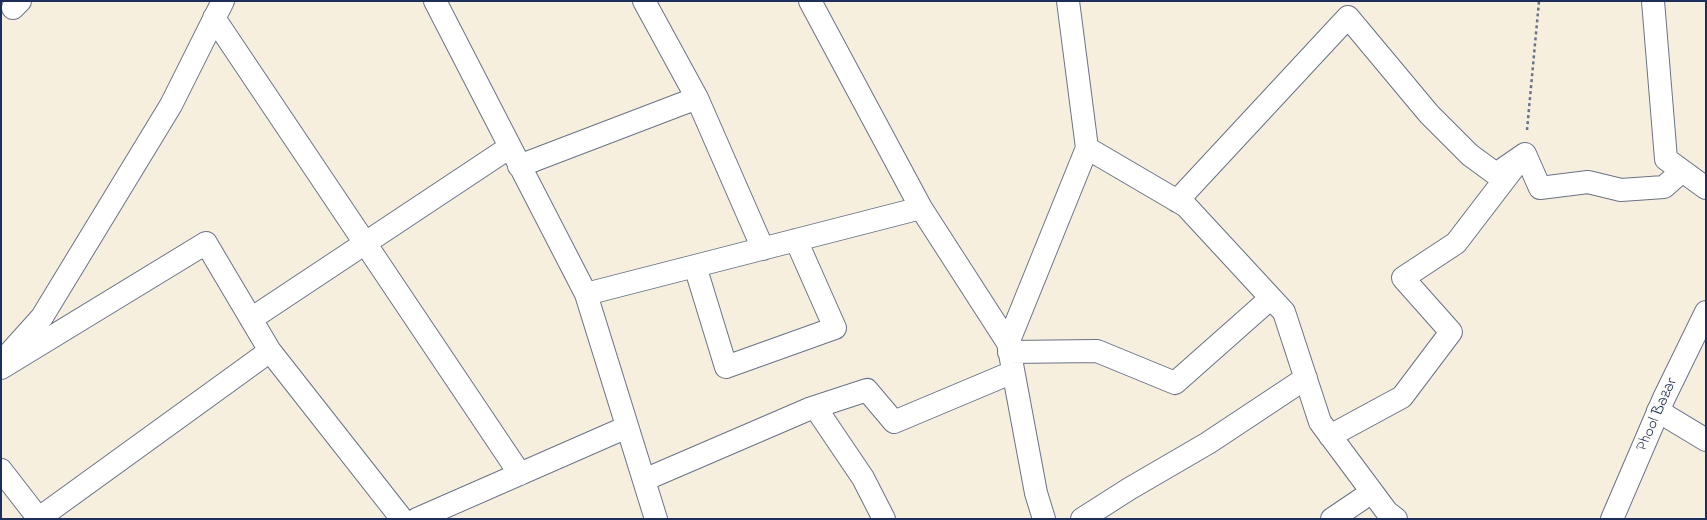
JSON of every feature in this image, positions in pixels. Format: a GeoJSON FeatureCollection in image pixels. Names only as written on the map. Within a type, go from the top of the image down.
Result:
{"type":"FeatureCollection","features":[{"type":"Feature","properties":{"kind":"street"},"geometry":{"type":"LineString","coordinates":[[644,1],[697,98],[763,249]]}},
{"type":"Feature","properties":{"kind":"street"},"geometry":{"type":"LineString","coordinates":[[810,1],[921,208],[1010,356],[1036,493],[1044,519]]}},
{"type":"Feature","properties":{"kind":"street"},"geometry":{"type":"LineString","coordinates":[[1010,356],[1087,148],[1068,1]]}},
{"type":"Feature","properties":{"kind":"street"},"geometry":{"type":"LineString","coordinates":[[1653,1],[1666,159],[1706,188]]}},
{"type":"Feature","properties":{"kind":"street"},"geometry":{"type":"LineString","coordinates":[[440,3],[519,166],[586,294],[656,519]]}},
{"type":"Feature","properties":{"kind":"street"},"geometry":{"type":"LineString","coordinates":[[218,9],[365,243],[520,474]]}},
{"type":"Feature","properties":{"kind":"street"},"geometry":{"type":"LineString","coordinates":[[1,363],[42,317],[171,105],[218,9]]}},
{"type":"Feature","properties":{"kind":"street"},"geometry":{"type":"LineString","coordinates":[[1177,201],[1348,17],[1429,114],[1477,160],[1496,174],[1525,154]]}},
{"type":"Feature","properties":{"kind":"street"},"geometry":{"type":"LineString","coordinates":[[519,166],[697,98]]}},
{"type":"Feature","properties":{"kind":"street"},"geometry":{"type":"LineString","coordinates":[[251,319],[510,147]]}},
{"type":"Feature","properties":{"kind":"street"},"geometry":{"type":"LineString","coordinates":[[1087,148],[1186,206],[1284,312],[1320,422],[1387,512],[1396,519]]}},
{"type":"Feature","properties":{"kind":"street"},"geometry":{"type":"LineString","coordinates":[[1525,154],[1540,188],[1588,182],[1621,190],[1664,187],[1682,171]]}},
{"type":"Feature","properties":{"kind":"street"},"geometry":{"type":"LineString","coordinates":[[1330,436],[1402,397],[1451,332],[1403,278],[1456,243],[1525,154]]}},
{"type":"Feature","properties":{"kind":"street"},"geometry":{"type":"LineString","coordinates":[[586,294],[921,208]]}},
{"type":"Feature","properties":{"kind":"street"},"geometry":{"type":"LineString","coordinates":[[695,266],[726,367],[836,328],[796,240]]}},
{"type":"Feature","properties":{"kind":"street"},"geometry":{"type":"LineString","coordinates":[[1,368],[206,243],[270,351],[402,519]]}},
{"type":"Feature","properties":{"kind":"street"},"geometry":{"type":"LineString","coordinates":[[644,480],[816,407],[867,390],[894,422],[1010,356],[1097,351],[1175,383],[1271,298]]}},
{"type":"Feature","properties":{"kind":"street","name":"Phool Bazar"},"geometry":{"type":"LineString","coordinates":[[1612,519],[1658,411],[1706,312]]}},
{"type":"Feature","properties":{"kind":"street"},"geometry":{"type":"LineString","coordinates":[[1,470],[38,519],[270,351]]}},
{"type":"Feature","properties":{"kind":"street"},"geometry":{"type":"LineString","coordinates":[[1082,519],[1129,489],[1208,443],[1306,378]]}},
{"type":"Feature","properties":{"kind":"street"},"geometry":{"type":"LineString","coordinates":[[816,407],[863,478],[884,519]]}},
{"type":"Feature","properties":{"kind":"street"},"geometry":{"type":"LineString","coordinates":[[1658,411],[1706,440]]}},
{"type":"Feature","properties":{"kind":"street"},"geometry":{"type":"LineString","coordinates":[[416,519],[627,427]]}},
{"type":"Feature","properties":{"kind":"street"},"geometry":{"type":"LineString","coordinates":[[1332,519],[1372,492]]}},
{"type":"Feature","properties":{"kind":"path"},"geometry":{"type":"LineString","coordinates":[[1525,154],[1539,1]]}}]}
